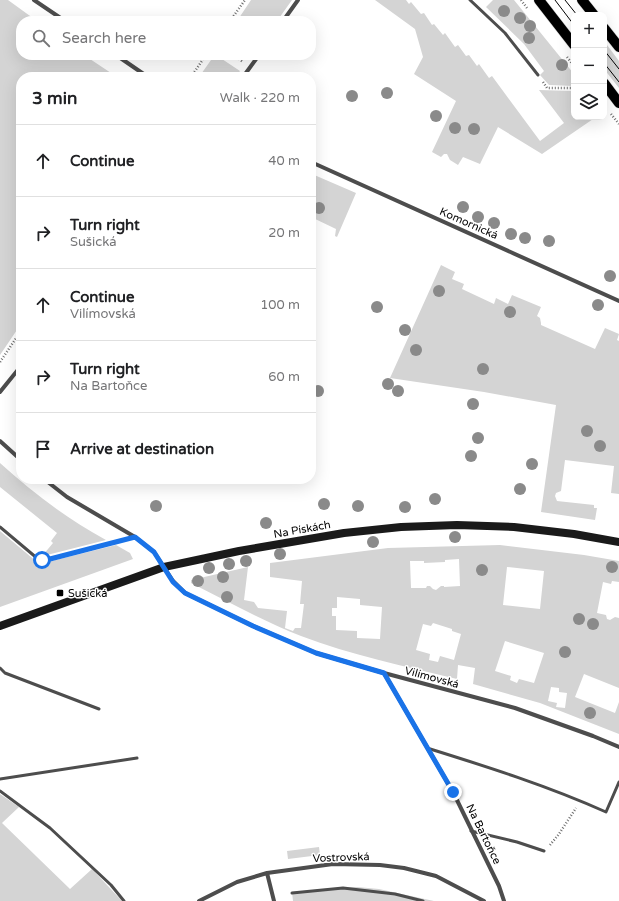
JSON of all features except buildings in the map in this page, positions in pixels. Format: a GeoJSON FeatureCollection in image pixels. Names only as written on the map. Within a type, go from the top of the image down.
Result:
{"type":"FeatureCollection","features":[{"type":"Feature","properties":{"kind":"main road"},"geometry":{"type":"LineString","coordinates":[[539,0],[571,41]]}},
{"type":"Feature","properties":{"kind":"main road"},"geometry":{"type":"LineString","coordinates":[[582,0],[592,12]]}},
{"type":"Feature","properties":{"kind":"main road"},"geometry":{"type":"LineString","coordinates":[[607,32],[619,47]]}},
{"type":"Feature","properties":{"kind":"main road"},"geometry":{"type":"LineString","coordinates":[[605,84],[619,103]]}},
{"type":"Feature","properties":{"kind":"street"},"geometry":{"type":"LineString","coordinates":[[34,0],[58,16]]}},
{"type":"Feature","properties":{"kind":"street"},"geometry":{"type":"LineString","coordinates":[[287,16],[298,0]]}},
{"type":"Feature","properties":{"kind":"street"},"geometry":{"type":"LineString","coordinates":[[123,60],[141,72]]}},
{"type":"Feature","properties":{"kind":"street"},"geometry":{"type":"LineString","coordinates":[[247,72],[255,60]]}},
{"type":"Feature","properties":{"kind":"street","name":"Komornická"},"geometry":{"type":"LineString","coordinates":[[316,164],[619,301]]}},
{"type":"Feature","properties":{"kind":"street"},"geometry":{"type":"LineString","coordinates":[[0,392],[16,372]]}},
{"type":"Feature","properties":{"kind":"street"},"geometry":{"type":"LineString","coordinates":[[0,441],[16,455]]}},
{"type":"Feature","properties":{"kind":"street"},"geometry":{"type":"LineString","coordinates":[[50,484],[67,497],[135,537],[154,552],[164,567]]}},
{"type":"Feature","properties":{"kind":"street","name":"Na Pískách"},"geometry":{"type":"LineString","coordinates":[[0,626],[164,567],[239,551],[336,534],[401,527],[457,525],[514,527],[574,534],[619,542]]}},
{"type":"Feature","properties":{"kind":"street","name":"Vilímovská"},"geometry":{"type":"LineString","coordinates":[[164,567],[173,582],[185,593],[253,626],[316,653],[515,708],[619,747]]}},
{"type":"Feature","properties":{"kind":"street","name":"Na Bartoňce"},"geometry":{"type":"LineString","coordinates":[[384,673],[453,792],[499,886],[504,901]]}},
{"type":"Feature","properties":{"kind":"street","name":"Vostrovská"},"geometry":{"type":"LineString","coordinates":[[199,901],[237,882],[267,873],[333,864],[380,865],[404,868],[436,876],[484,901]]}},
{"type":"Feature","properties":{"kind":"street"},"geometry":{"type":"LineString","coordinates":[[267,873],[274,901]]}},
{"type":"Feature","properties":{"kind":"lane"},"geometry":{"type":"LineString","coordinates":[[470,0],[505,33],[538,75]]}},
{"type":"Feature","properties":{"kind":"lane"},"geometry":{"type":"LineString","coordinates":[[0,527],[42,560],[135,537]]}},
{"type":"Feature","properties":{"kind":"lane"},"geometry":{"type":"LineString","coordinates":[[0,668],[5,673],[99,709]]}},
{"type":"Feature","properties":{"kind":"lane"},"geometry":{"type":"LineString","coordinates":[[427,748],[516,776],[606,812],[619,782]]}},
{"type":"Feature","properties":{"kind":"lane"},"geometry":{"type":"LineString","coordinates":[[0,779],[137,758]]}},
{"type":"Feature","properties":{"kind":"lane"},"geometry":{"type":"LineString","coordinates":[[0,792],[50,828],[111,885],[124,901]]}},
{"type":"Feature","properties":{"kind":"lane"},"geometry":{"type":"LineString","coordinates":[[471,830],[544,851]]}},
{"type":"Feature","properties":{"kind":"lane"},"geometry":{"type":"LineString","coordinates":[[292,893],[343,888],[395,894],[423,901]]}},
{"type":"Feature","properties":{"kind":"path"},"geometry":{"type":"LineString","coordinates":[[234,16],[245,0]]}},
{"type":"Feature","properties":{"kind":"path"},"geometry":{"type":"LineString","coordinates":[[195,72],[203,60]]}},
{"type":"Feature","properties":{"kind":"path"},"geometry":{"type":"LineString","coordinates":[[538,75],[547,88],[571,88]]}},
{"type":"Feature","properties":{"kind":"path"},"geometry":{"type":"LineString","coordinates":[[0,362],[16,338]]}},
{"type":"Feature","properties":{"kind":"path"},"geometry":{"type":"LineString","coordinates":[[544,851],[560,834],[580,801]]}},
{"type":"Feature","properties":{"kind":"shaded area"},"geometry":{"type":"Polygon","coordinates":[[[0,0],[8,0],[30,16],[16,16],[16,60],[92,60],[110,72],[16,72],[16,331],[0,355],[0,0]]]}},
{"type":"Feature","properties":{"kind":"shaded area"},"geometry":{"type":"Polygon","coordinates":[[[251,0],[292,0],[281,16],[240,16],[251,0]]]}},
{"type":"Feature","properties":{"kind":"shaded area"},"geometry":{"type":"Polygon","coordinates":[[[375,0],[406,0],[409,4],[411,2],[421,14],[424,13],[432,25],[434,24],[443,35],[445,33],[455,47],[458,45],[466,56],[469,55],[477,66],[479,64],[489,78],[492,76],[540,141],[564,123],[539,90],[571,91],[571,120],[592,120],[542,154],[498,127],[480,164],[463,157],[458,165],[450,160],[447,154],[444,154],[441,157],[432,152],[456,101],[414,74],[423,57],[415,29],[375,0]]]}},
{"type":"Feature","properties":{"kind":"shaded area"},"geometry":{"type":"Polygon","coordinates":[[[493,0],[514,0],[571,70],[571,86],[549,85],[540,75],[544,71],[524,44],[486,7],[493,0]]]}},
{"type":"Feature","properties":{"kind":"shaded area"},"geometry":{"type":"Polygon","coordinates":[[[607,45],[619,61],[619,88],[607,73],[607,45]]]}},
{"type":"Feature","properties":{"kind":"shaded area"},"geometry":{"type":"Polygon","coordinates":[[[211,60],[224,60],[240,71],[239,72],[203,72],[211,60]]]}},
{"type":"Feature","properties":{"kind":"shaded area"},"geometry":{"type":"Polygon","coordinates":[[[316,176],[356,193],[337,237],[335,236],[336,229],[316,219],[316,176]]]}},
{"type":"Feature","properties":{"kind":"shaded area"},"geometry":{"type":"Polygon","coordinates":[[[441,265],[455,272],[452,279],[464,284],[462,289],[494,304],[496,298],[508,304],[512,295],[541,307],[537,316],[540,318],[541,325],[595,349],[605,328],[619,334],[617,340],[619,341],[619,494],[611,493],[614,466],[565,460],[561,491],[556,493],[555,496],[557,501],[594,505],[594,508],[597,508],[595,520],[541,512],[556,405],[484,392],[390,378],[441,265]]]}},
{"type":"Feature","properties":{"kind":"shaded area"},"geometry":{"type":"Polygon","coordinates":[[[0,463],[16,476],[16,484],[25,484],[77,523],[106,540],[43,555],[53,543],[51,541],[57,533],[0,487],[0,463]]]}},
{"type":"Feature","properties":{"kind":"shaded area"},"geometry":{"type":"Polygon","coordinates":[[[0,531],[37,562],[48,562],[116,545],[130,553],[133,559],[0,607],[0,531]]]}},
{"type":"Feature","properties":{"kind":"shaded area"},"geometry":{"type":"Polygon","coordinates":[[[500,545],[584,555],[619,561],[619,582],[612,581],[611,584],[603,582],[597,613],[606,615],[607,619],[610,620],[615,617],[619,618],[619,688],[584,674],[575,697],[615,713],[619,702],[619,734],[540,703],[473,684],[475,668],[458,665],[457,679],[339,649],[287,630],[191,583],[191,580],[248,567],[244,600],[254,602],[258,608],[287,611],[285,628],[293,631],[295,628],[301,628],[304,604],[300,604],[302,581],[270,577],[270,563],[388,548],[500,545]],[[459,559],[445,560],[445,562],[424,563],[424,561],[410,561],[411,588],[426,588],[427,586],[430,586],[436,590],[441,586],[460,586],[459,559]],[[507,567],[503,605],[540,609],[544,571],[507,567]],[[337,597],[337,608],[332,608],[332,616],[336,616],[336,630],[357,631],[357,638],[380,639],[382,607],[360,605],[360,599],[337,597]],[[433,623],[431,626],[423,624],[416,650],[430,654],[429,660],[438,662],[440,656],[454,660],[461,634],[452,631],[452,629],[433,623]],[[505,641],[495,671],[511,676],[510,680],[517,683],[519,679],[534,683],[544,653],[505,641]],[[551,687],[548,701],[557,703],[556,707],[565,708],[567,693],[559,692],[559,688],[551,687]]]}},
{"type":"Feature","properties":{"kind":"shaded area"},"geometry":{"type":"Polygon","coordinates":[[[0,794],[19,807],[2,823],[70,889],[92,869],[122,901],[0,901],[0,794]]]}},
{"type":"Feature","properties":{"kind":"shaded area"},"geometry":{"type":"Polygon","coordinates":[[[319,847],[320,855],[288,859],[287,851],[319,847]]]}},
{"type":"Feature","properties":{"kind":"shaded area"},"geometry":{"type":"Polygon","coordinates":[[[357,887],[379,889],[434,901],[293,901],[292,892],[357,887]]]}},
{"type":"Feature","properties":{"kind":"tram line"},"geometry":{"type":"LineString","coordinates":[[555,0],[571,21]]}},
{"type":"Feature","properties":{"kind":"tram line"},"geometry":{"type":"LineString","coordinates":[[565,0],[575,12]]}},
{"type":"Feature","properties":{"kind":"tram line"},"geometry":{"type":"LineString","coordinates":[[607,54],[619,69]]}},
{"type":"Feature","properties":{"kind":"tram line"},"geometry":{"type":"LineString","coordinates":[[607,67],[619,82]]}},
{"type":"Feature","properties":{"kind":"place","name":"Sušická"},"geometry":{"type":"Point","coordinates":[60,593]}},
{"type":"Feature","properties":{"kind":"route"},"geometry":{"type":"LineString","coordinates":[[42,560],[135,537],[154,552],[173,582],[185,593],[253,626],[316,653],[384,673],[453,792]]}}]}
